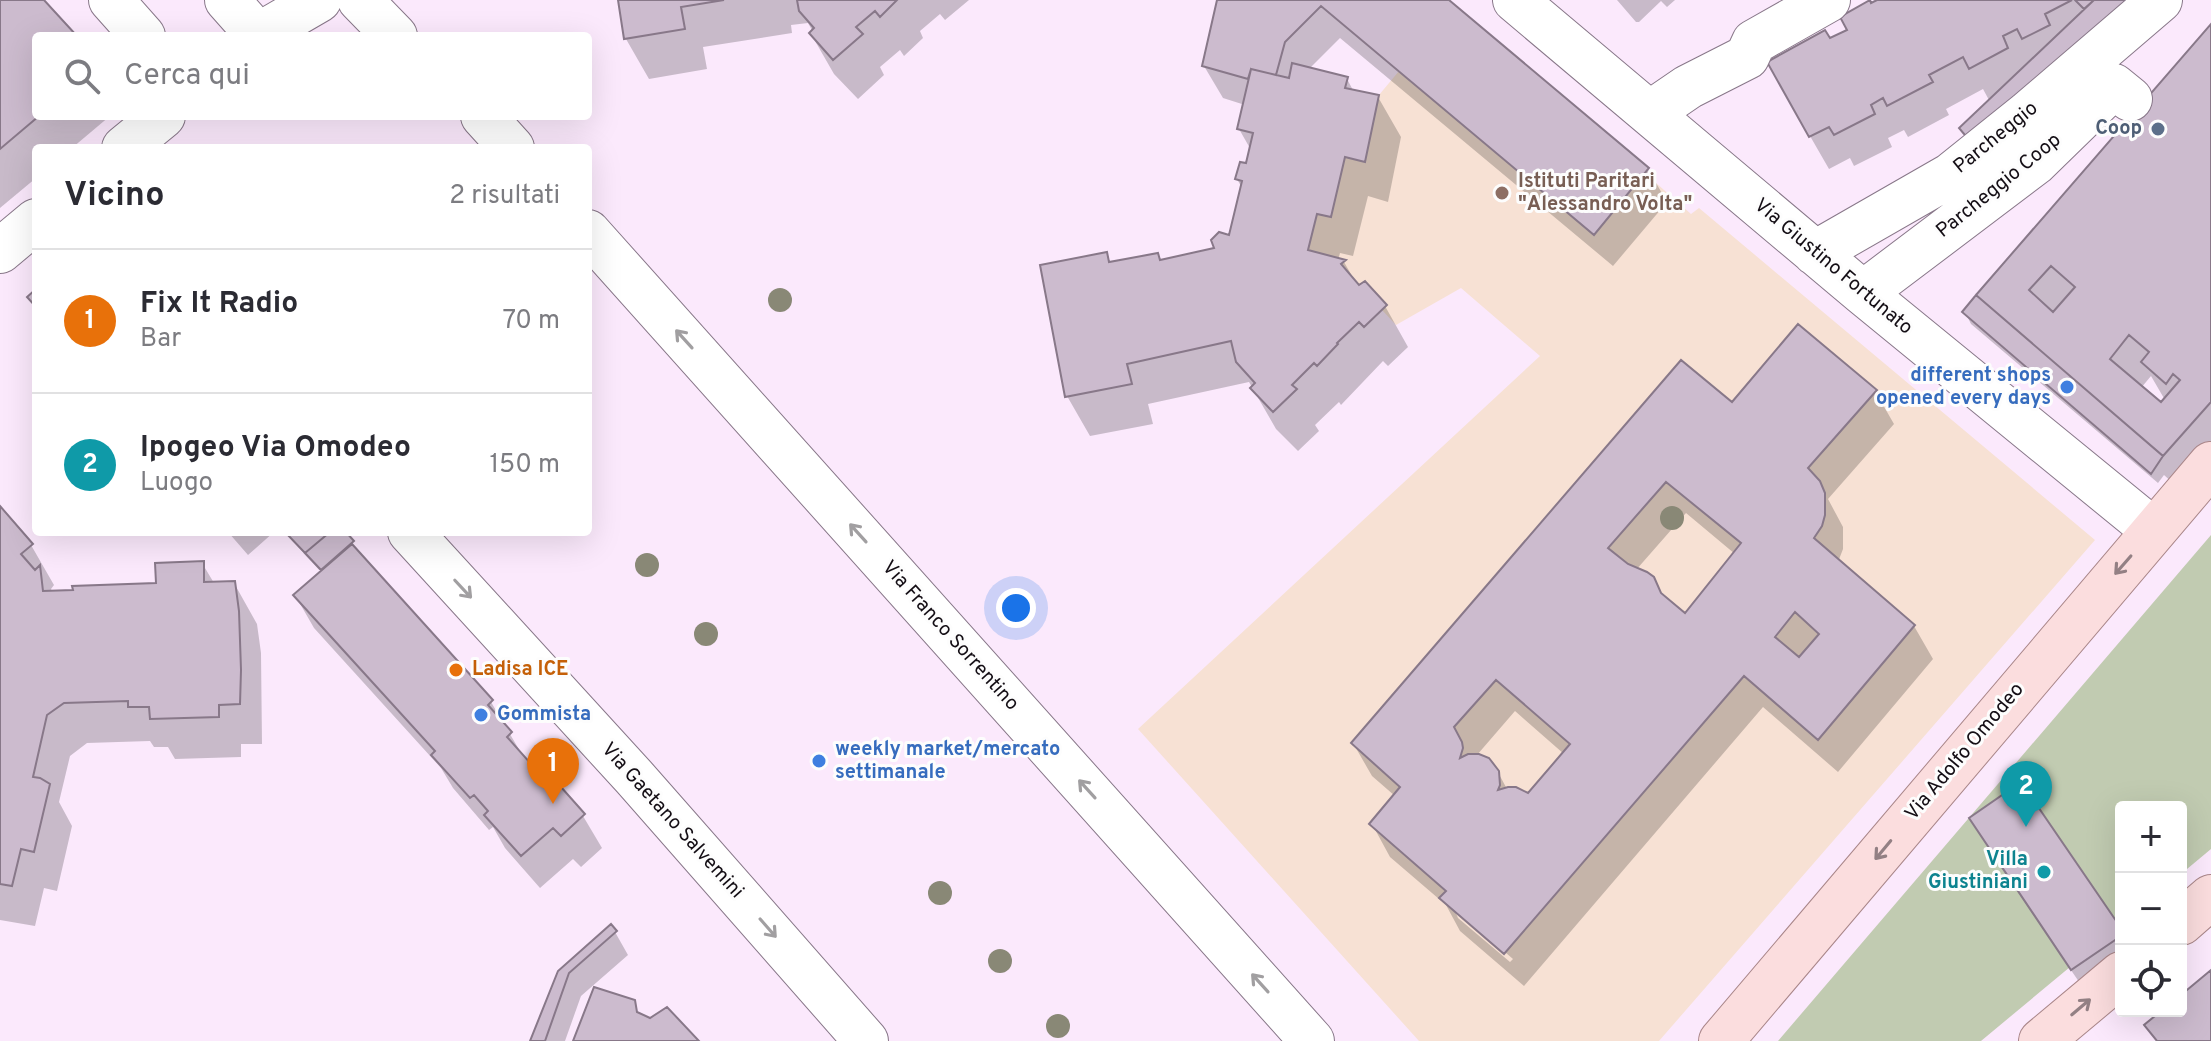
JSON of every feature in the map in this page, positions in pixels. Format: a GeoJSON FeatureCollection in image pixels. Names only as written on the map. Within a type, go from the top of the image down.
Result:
{"type":"FeatureCollection","features":[{"type":"Feature","properties":{"kind":"main road","name":"Via Adolfo Omodeo"},"geometry":{"type":"LineString","coordinates":[[1721,1041],[2211,464]]}},
{"type":"Feature","properties":{"kind":"main road"},"geometry":{"type":"LineString","coordinates":[[2187,918],[2211,897]]}},
{"type":"Feature","properties":{"kind":"main road"},"geometry":{"type":"LineString","coordinates":[[2041,1041],[2115,979]]}},
{"type":"Feature","properties":{"kind":"street"},"geometry":{"type":"LineString","coordinates":[[111,0],[139,32]]}},
{"type":"Feature","properties":{"kind":"street"},"geometry":{"type":"LineString","coordinates":[[227,0],[254,32]]}},
{"type":"Feature","properties":{"kind":"street"},"geometry":{"type":"LineString","coordinates":[[264,32],[319,0]]}},
{"type":"Feature","properties":{"kind":"street"},"geometry":{"type":"LineString","coordinates":[[360,0],[391,32]]}},
{"type":"Feature","properties":{"kind":"street","name":"Via Giustino Fortunato"},"geometry":{"type":"LineString","coordinates":[[1515,0],[1863,293],[2153,530]]}},
{"type":"Feature","properties":{"kind":"street"},"geometry":{"type":"LineString","coordinates":[[1650,113],[1688,87],[1747,57],[1754,42],[1828,0]]}},
{"type":"Feature","properties":{"kind":"street","name":"Parcheggio"},"geometry":{"type":"LineString","coordinates":[[1815,253],[1951,175],[2160,0]]}},
{"type":"Feature","properties":{"kind":"street","name":"Parcheggio Coop"},"geometry":{"type":"LineString","coordinates":[[1863,293],[2035,163],[2114,86],[2130,99]]}},
{"type":"Feature","properties":{"kind":"street"},"geometry":{"type":"LineString","coordinates":[[129,144],[158,120]]}},
{"type":"Feature","properties":{"kind":"street"},"geometry":{"type":"LineString","coordinates":[[487,120],[508,144]]}},
{"type":"Feature","properties":{"kind":"street"},"geometry":{"type":"LineString","coordinates":[[0,251],[32,224]]}},
{"type":"Feature","properties":{"kind":"street","name":"Via Franco Sorrentino"},"geometry":{"type":"LineString","coordinates":[[592,236],[1312,1041]]}},
{"type":"Feature","properties":{"kind":"street","name":"Via Gaetano Salvemini"},"geometry":{"type":"LineString","coordinates":[[414,536],[634,777],[866,1041]]}},
{"type":"Feature","properties":{"kind":"shaded area"},"geometry":{"type":"Polygon","coordinates":[[[1217,0],[1449,0],[1649,168],[1646,174],[1691,214],[1699,208],[2095,540],[1659,1041],[1419,1041],[1138,729],[1540,356],[1461,288],[1396,325],[1382,310],[1386,305],[1365,281],[1359,285],[1341,264],[1308,250],[1317,214],[1331,216],[1345,157],[1365,162],[1379,95],[1399,71],[1321,6],[1285,42],[1276,75],[1251,69],[1248,79],[1202,66],[1217,0]]]}},
{"type":"Feature","properties":{"kind":"green space"},"geometry":{"type":"Polygon","coordinates":[[[2211,535],[2211,849],[2187,869],[2187,801],[2115,801],[2115,920],[2021,782],[1969,818],[2070,967],[1981,1041],[1778,1041],[2211,535]]]}},
{"type":"Feature","properties":{"kind":"building"},"geometry":{"type":"Polygon","coordinates":[[[0,0],[44,0],[73,32],[32,32],[34,120],[0,149],[0,0]]]}},
{"type":"Feature","properties":{"kind":"building"},"geometry":{"type":"Polygon","coordinates":[[[618,0],[724,0],[681,7],[685,29],[624,39],[618,0]]]}},
{"type":"Feature","properties":{"kind":"building"},"geometry":{"type":"Polygon","coordinates":[[[797,0],[897,0],[880,17],[875,11],[856,27],[863,34],[833,60],[809,33],[814,28],[799,11],[797,0]]]}},
{"type":"Feature","properties":{"kind":"building"},"geometry":{"type":"Polygon","coordinates":[[[1217,0],[1449,0],[1649,168],[1594,235],[1321,6],[1285,42],[1276,75],[1251,69],[1248,79],[1202,66],[1217,0]]]}},
{"type":"Feature","properties":{"kind":"building"},"geometry":{"type":"Polygon","coordinates":[[[1870,0],[1871,3],[1877,0],[2072,0],[2045,14],[2050,25],[2022,39],[2017,29],[2003,36],[2008,48],[1969,69],[1963,57],[1929,75],[1933,82],[1887,106],[1883,98],[1871,105],[1875,114],[1834,135],[1829,127],[1809,137],[1767,62],[1825,30],[1830,38],[1847,30],[1840,17],[1870,0]]]}},
{"type":"Feature","properties":{"kind":"building"},"geometry":{"type":"Polygon","coordinates":[[[2075,0],[2094,0],[2084,9],[2075,0]]]}},
{"type":"Feature","properties":{"kind":"building"},"geometry":{"type":"Polygon","coordinates":[[[2094,0],[2137,0],[1970,141],[1959,128],[2094,0]]]}},
{"type":"Feature","properties":{"kind":"building"},"geometry":{"type":"Polygon","coordinates":[[[2211,24],[2211,402],[2163,456],[1976,295],[2211,24]],[[2051,266],[2029,290],[2053,312],[2075,287],[2051,266]],[[2129,335],[2110,359],[2161,402],[2180,380],[2173,374],[2166,384],[2141,362],[2149,352],[2129,335]]]}},
{"type":"Feature","properties":{"kind":"building"},"geometry":{"type":"Polygon","coordinates":[[[1292,63],[1348,77],[1345,88],[1379,95],[1365,162],[1345,157],[1331,217],[1317,214],[1308,250],[1346,260],[1341,264],[1359,285],[1365,281],[1387,305],[1364,327],[1359,322],[1317,366],[1314,363],[1292,385],[1297,389],[1273,412],[1250,388],[1255,383],[1236,362],[1231,341],[1127,364],[1132,384],[1065,397],[1040,265],[1107,252],[1109,262],[1158,253],[1160,260],[1214,248],[1211,240],[1219,232],[1229,235],[1242,181],[1235,179],[1240,162],[1246,163],[1253,133],[1237,129],[1251,69],[1289,78],[1292,63]]]}},
{"type":"Feature","properties":{"kind":"building"},"geometry":{"type":"Polygon","coordinates":[[[1976,295],[2163,456],[2151,474],[1962,312],[1976,295]]]}},
{"type":"Feature","properties":{"kind":"building"},"geometry":{"type":"Polygon","coordinates":[[[1798,324],[1877,390],[1808,468],[1820,481],[1825,493],[1825,515],[1814,538],[1915,625],[1818,740],[1744,676],[1504,954],[1439,898],[1446,891],[1369,824],[1400,787],[1351,743],[1681,360],[1732,402],[1798,324]],[[1666,482],[1608,548],[1628,564],[1654,577],[1661,593],[1685,613],[1741,543],[1666,482]],[[1795,612],[1775,637],[1799,657],[1819,634],[1795,612]],[[1496,680],[1454,727],[1462,742],[1460,758],[1479,754],[1489,758],[1499,771],[1498,790],[1516,787],[1528,793],[1570,744],[1496,680]]]}},
{"type":"Feature","properties":{"kind":"building"},"geometry":{"type":"Polygon","coordinates":[[[0,506],[33,544],[21,554],[35,570],[40,565],[43,591],[73,590],[72,586],[156,583],[155,563],[204,561],[204,582],[235,581],[241,670],[240,704],[219,705],[219,717],[150,719],[149,707],[128,707],[128,701],[64,703],[47,715],[33,777],[50,784],[34,852],[21,849],[12,886],[0,884],[0,506]]]}},
{"type":"Feature","properties":{"kind":"building"},"geometry":{"type":"Polygon","coordinates":[[[289,536],[325,536],[305,553],[289,536]]]}},
{"type":"Feature","properties":{"kind":"building"},"geometry":{"type":"Polygon","coordinates":[[[325,536],[350,536],[354,541],[321,570],[305,553],[325,536]]]}},
{"type":"Feature","properties":{"kind":"building"},"geometry":{"type":"Polygon","coordinates":[[[352,544],[493,700],[488,705],[512,732],[507,737],[548,783],[553,778],[585,814],[561,836],[553,828],[521,856],[484,815],[488,811],[474,795],[470,798],[431,755],[435,751],[293,595],[352,544]]]}},
{"type":"Feature","properties":{"kind":"building","name":"Villa Giustiniani"},"geometry":{"type":"Polygon","coordinates":[[[2021,782],[2115,919],[2115,940],[2071,970],[1969,818],[2021,782]]]}},
{"type":"Feature","properties":{"kind":"building"},"geometry":{"type":"Polygon","coordinates":[[[611,924],[617,931],[569,973],[545,1041],[530,1041],[558,971],[611,924]]]}},
{"type":"Feature","properties":{"kind":"building"},"geometry":{"type":"Polygon","coordinates":[[[2211,970],[2211,1041],[2157,1041],[2144,1025],[2154,1017],[2187,1017],[2187,990],[2211,970]]]}},
{"type":"Feature","properties":{"kind":"building"},"geometry":{"type":"Polygon","coordinates":[[[594,987],[635,1000],[637,1012],[650,1018],[667,1007],[699,1041],[573,1041],[594,987]]]}},
{"type":"Feature","properties":{"kind":"place","name":"Coop"},"geometry":{"type":"Point","coordinates":[2158,129]}},
{"type":"Feature","properties":{"kind":"place","name":"Istituti Paritari \"Alessandro Volta\""},"geometry":{"type":"Point","coordinates":[1502,193]}},
{"type":"Feature","properties":{"kind":"place","name":"different shops opened every days"},"geometry":{"type":"Point","coordinates":[2067,387]}},
{"type":"Feature","properties":{"kind":"place","name":"Ladisa ICE"},"geometry":{"type":"Point","coordinates":[456,670]}},
{"type":"Feature","properties":{"kind":"place","name":"Gommista"},"geometry":{"type":"Point","coordinates":[481,715]}},
{"type":"Feature","properties":{"kind":"place","name":"weekly market/mercato settimanale"},"geometry":{"type":"Point","coordinates":[819,761]}},
{"type":"Feature","properties":{"kind":"place","name":"Fix It Radio"},"geometry":{"type":"Point","coordinates":[553,804]}},
{"type":"Feature","properties":{"kind":"place","name":"Ipogeo Via Omodeo"},"geometry":{"type":"Point","coordinates":[2026,827]}},
{"type":"Feature","properties":{"kind":"place","name":"Villa Giustiniani"},"geometry":{"type":"Point","coordinates":[2044,872]}}]}
